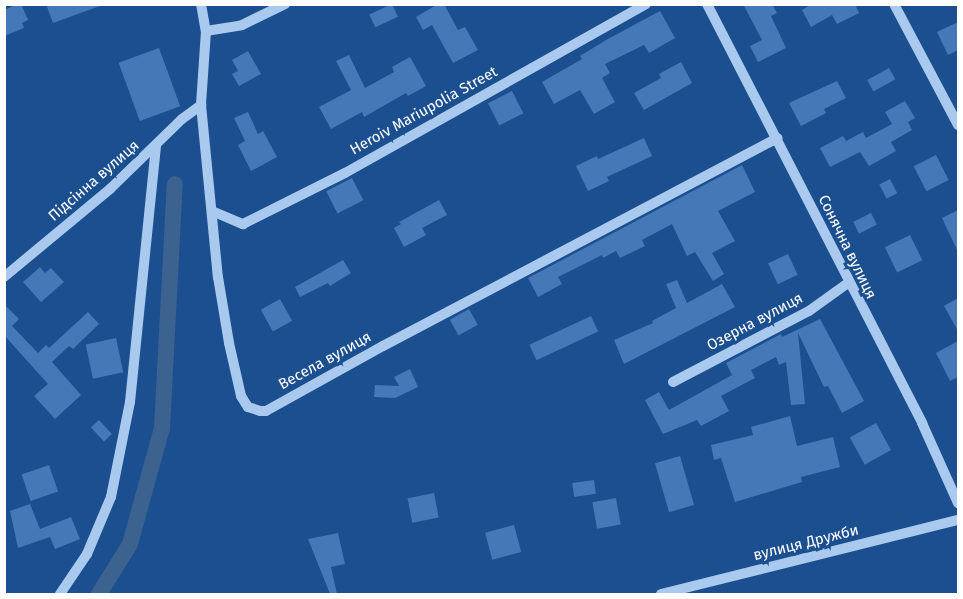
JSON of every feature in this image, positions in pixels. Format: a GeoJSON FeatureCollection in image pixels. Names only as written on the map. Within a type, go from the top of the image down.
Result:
{"type":"FeatureCollection","features":[{"type":"Feature","properties":{"kind":"street","name":"Весела вулиця"},"geometry":{"type":"LineString","coordinates":[[201,4],[206,31],[201,105],[220,288],[241,396],[254,410],[266,411],[383,346],[777,138]]}},
{"type":"Feature","properties":{"kind":"street"},"geometry":{"type":"LineString","coordinates":[[206,31],[242,25],[285,4]]}},
{"type":"Feature","properties":{"kind":"street","name":"Heroiv Mariupolia Street"},"geometry":{"type":"LineString","coordinates":[[212,211],[243,224],[345,173],[646,4]]}},
{"type":"Feature","properties":{"kind":"street","name":"Сонячна вулиця"},"geometry":{"type":"LineString","coordinates":[[707,4],[777,138],[848,283],[922,423],[958,503]]}},
{"type":"Feature","properties":{"kind":"street"},"geometry":{"type":"LineString","coordinates":[[894,4],[958,125]]}},
{"type":"Feature","properties":{"kind":"street","name":"Підсінна вулиця"},"geometry":{"type":"LineString","coordinates":[[4,277],[110,189],[182,119],[201,105]]}},
{"type":"Feature","properties":{"kind":"street"},"geometry":{"type":"LineString","coordinates":[[60,594],[87,555],[111,497],[130,402],[156,146]]}},
{"type":"Feature","properties":{"kind":"street","name":"Озерна вулиця"},"geometry":{"type":"LineString","coordinates":[[673,382],[809,311],[848,283]]}},
{"type":"Feature","properties":{"kind":"street","name":"вулиця Дружби"},"geometry":{"type":"LineString","coordinates":[[661,594],[958,520]]}},
{"type":"Feature","properties":{"kind":"building"},"geometry":{"type":"Polygon","coordinates":[[[21,4],[28,20],[22,23],[24,28],[4,36],[4,10],[21,4]]]}},
{"type":"Feature","properties":{"kind":"building"},"geometry":{"type":"Polygon","coordinates":[[[46,4],[99,4],[100,6],[53,23],[46,4]]]}},
{"type":"Feature","properties":{"kind":"building"},"geometry":{"type":"Polygon","coordinates":[[[392,4],[398,17],[375,27],[369,15],[392,4]]]}},
{"type":"Feature","properties":{"kind":"building"},"geometry":{"type":"Polygon","coordinates":[[[438,4],[444,4],[458,30],[465,27],[478,50],[453,63],[432,25],[423,30],[416,17],[438,4]]]}},
{"type":"Feature","properties":{"kind":"building"},"geometry":{"type":"Polygon","coordinates":[[[743,4],[772,4],[777,13],[771,16],[786,48],[758,62],[750,46],[762,40],[743,4]]]}},
{"type":"Feature","properties":{"kind":"building"},"geometry":{"type":"Polygon","coordinates":[[[812,4],[855,4],[859,13],[837,24],[832,15],[811,27],[802,10],[812,4]]]}},
{"type":"Feature","properties":{"kind":"building"},"geometry":{"type":"Polygon","coordinates":[[[660,11],[675,38],[649,53],[644,45],[605,64],[610,73],[602,78],[615,102],[594,114],[580,90],[554,104],[542,82],[582,59],[580,56],[606,40],[660,11]]]}},
{"type":"Feature","properties":{"kind":"building"},"geometry":{"type":"Polygon","coordinates":[[[958,22],[958,50],[948,55],[937,32],[958,22]]]}},
{"type":"Feature","properties":{"kind":"building"},"geometry":{"type":"Polygon","coordinates":[[[159,48],[180,106],[140,121],[119,63],[159,48]]]}},
{"type":"Feature","properties":{"kind":"building"},"geometry":{"type":"Polygon","coordinates":[[[248,51],[261,74],[239,86],[232,74],[238,71],[232,60],[248,51]]]}},
{"type":"Feature","properties":{"kind":"building"},"geometry":{"type":"Polygon","coordinates":[[[349,55],[365,88],[394,72],[392,67],[410,57],[426,86],[408,96],[406,93],[364,117],[362,112],[331,129],[319,107],[351,90],[336,61],[349,55]]]}},
{"type":"Feature","properties":{"kind":"building"},"geometry":{"type":"Polygon","coordinates":[[[681,62],[692,83],[644,110],[634,93],[661,78],[659,74],[681,62]]]}},
{"type":"Feature","properties":{"kind":"building"},"geometry":{"type":"Polygon","coordinates":[[[889,68],[895,79],[873,91],[867,80],[889,68]]]}},
{"type":"Feature","properties":{"kind":"building"},"geometry":{"type":"Polygon","coordinates":[[[837,81],[846,98],[824,109],[826,113],[801,126],[789,103],[837,81]]]}},
{"type":"Feature","properties":{"kind":"building"},"geometry":{"type":"Polygon","coordinates":[[[512,91],[523,113],[499,126],[488,103],[512,91]]]}},
{"type":"Feature","properties":{"kind":"building"},"geometry":{"type":"Polygon","coordinates":[[[905,101],[915,118],[908,122],[912,130],[891,142],[896,151],[869,166],[860,152],[830,167],[820,148],[843,136],[846,141],[863,132],[866,138],[892,124],[885,112],[905,101]]]}},
{"type":"Feature","properties":{"kind":"building"},"geometry":{"type":"Polygon","coordinates":[[[248,112],[258,134],[263,131],[277,157],[251,171],[238,145],[245,141],[234,118],[248,112]]]}},
{"type":"Feature","properties":{"kind":"building"},"geometry":{"type":"Polygon","coordinates":[[[644,138],[652,156],[607,177],[609,181],[588,191],[576,166],[597,156],[598,159],[644,138]]]}},
{"type":"Feature","properties":{"kind":"building"},"geometry":{"type":"Polygon","coordinates":[[[936,155],[949,180],[926,191],[914,166],[936,155]]]}},
{"type":"Feature","properties":{"kind":"building"},"geometry":{"type":"Polygon","coordinates":[[[742,165],[755,192],[718,211],[735,241],[712,253],[724,274],[713,281],[695,252],[687,256],[672,224],[642,240],[645,246],[620,258],[616,251],[603,258],[602,255],[558,277],[562,284],[538,297],[528,278],[742,165]]]}},
{"type":"Feature","properties":{"kind":"building"},"geometry":{"type":"Polygon","coordinates":[[[352,178],[363,200],[338,213],[326,191],[352,178]]]}},
{"type":"Feature","properties":{"kind":"building"},"geometry":{"type":"Polygon","coordinates":[[[890,179],[897,193],[887,199],[879,184],[890,179]]]}},
{"type":"Feature","properties":{"kind":"building"},"geometry":{"type":"Polygon","coordinates":[[[439,200],[447,215],[422,228],[426,235],[404,247],[394,228],[401,224],[399,222],[439,200]]]}},
{"type":"Feature","properties":{"kind":"building"},"geometry":{"type":"Polygon","coordinates":[[[958,210],[958,252],[942,218],[958,210]]]}},
{"type":"Feature","properties":{"kind":"building"},"geometry":{"type":"Polygon","coordinates":[[[871,213],[877,225],[859,234],[853,222],[871,213]]]}},
{"type":"Feature","properties":{"kind":"building"},"geometry":{"type":"Polygon","coordinates":[[[910,235],[922,260],[897,272],[885,247],[910,235]]]}},
{"type":"Feature","properties":{"kind":"building"},"geometry":{"type":"Polygon","coordinates":[[[788,254],[798,275],[778,284],[768,263],[788,254]]]}},
{"type":"Feature","properties":{"kind":"building"},"geometry":{"type":"Polygon","coordinates":[[[343,260],[351,273],[330,286],[328,283],[300,297],[295,287],[343,260]]]}},
{"type":"Feature","properties":{"kind":"building"},"geometry":{"type":"Polygon","coordinates":[[[40,267],[45,273],[51,268],[64,282],[41,302],[23,282],[40,267]]]}},
{"type":"Feature","properties":{"kind":"building"},"geometry":{"type":"Polygon","coordinates":[[[677,280],[687,303],[722,284],[735,307],[624,364],[614,340],[653,323],[652,321],[676,308],[666,284],[677,280]]]}},
{"type":"Feature","properties":{"kind":"building"},"geometry":{"type":"Polygon","coordinates":[[[958,298],[958,331],[944,306],[958,298]]]}},
{"type":"Feature","properties":{"kind":"building"},"geometry":{"type":"Polygon","coordinates":[[[280,299],[292,321],[273,332],[261,310],[280,299]]]}},
{"type":"Feature","properties":{"kind":"building"},"geometry":{"type":"Polygon","coordinates":[[[4,304],[19,319],[12,326],[38,353],[46,345],[49,348],[88,312],[99,324],[73,349],[69,346],[52,362],[81,395],[55,419],[34,396],[48,384],[4,335],[4,304]]]}},
{"type":"Feature","properties":{"kind":"building"},"geometry":{"type":"Polygon","coordinates":[[[469,309],[478,325],[458,335],[450,320],[469,309]]]}},
{"type":"Feature","properties":{"kind":"building"},"geometry":{"type":"Polygon","coordinates":[[[591,316],[598,331],[537,360],[529,345],[591,316]]]}},
{"type":"Feature","properties":{"kind":"building"},"geometry":{"type":"Polygon","coordinates":[[[820,319],[864,401],[842,413],[828,386],[824,387],[798,333],[805,404],[791,405],[786,362],[779,365],[776,357],[751,370],[755,378],[721,396],[729,411],[701,426],[697,420],[663,434],[645,400],[659,392],[669,410],[732,375],[726,363],[781,334],[782,337],[820,319]]]}},
{"type":"Feature","properties":{"kind":"building"},"geometry":{"type":"Polygon","coordinates":[[[116,338],[123,372],[93,379],[86,344],[116,338]]]}},
{"type":"Feature","properties":{"kind":"building"},"geometry":{"type":"Polygon","coordinates":[[[958,341],[958,377],[950,381],[936,353],[958,341]]]}},
{"type":"Feature","properties":{"kind":"building"},"geometry":{"type":"Polygon","coordinates":[[[410,369],[418,387],[395,398],[374,397],[375,385],[399,386],[394,377],[410,369]]]}},
{"type":"Feature","properties":{"kind":"building"},"geometry":{"type":"Polygon","coordinates":[[[790,416],[797,446],[833,437],[840,467],[801,477],[802,482],[735,502],[721,458],[714,460],[711,445],[753,435],[751,427],[790,416]]]}},
{"type":"Feature","properties":{"kind":"building"},"geometry":{"type":"Polygon","coordinates":[[[99,420],[112,434],[104,441],[91,428],[99,420]]]}},
{"type":"Feature","properties":{"kind":"building"},"geometry":{"type":"Polygon","coordinates":[[[876,423],[891,450],[865,465],[850,438],[876,423]]]}},
{"type":"Feature","properties":{"kind":"building"},"geometry":{"type":"Polygon","coordinates":[[[680,456],[694,505],[669,512],[655,463],[680,456]]]}},
{"type":"Feature","properties":{"kind":"building"},"geometry":{"type":"Polygon","coordinates":[[[49,465],[58,491],[31,501],[22,474],[49,465]]]}},
{"type":"Feature","properties":{"kind":"building"},"geometry":{"type":"Polygon","coordinates":[[[594,480],[596,494],[574,497],[572,483],[594,480]]]}},
{"type":"Feature","properties":{"kind":"building"},"geometry":{"type":"Polygon","coordinates":[[[434,493],[439,518],[412,523],[407,498],[434,493]]]}},
{"type":"Feature","properties":{"kind":"building"},"geometry":{"type":"Polygon","coordinates":[[[616,498],[621,525],[597,529],[592,502],[616,498]]]}},
{"type":"Feature","properties":{"kind":"building"},"geometry":{"type":"Polygon","coordinates":[[[30,504],[40,529],[71,517],[80,539],[55,549],[50,537],[18,548],[10,511],[30,504]]]}},
{"type":"Feature","properties":{"kind":"building"},"geometry":{"type":"Polygon","coordinates":[[[514,525],[521,552],[492,560],[485,533],[514,525]]]}},
{"type":"Feature","properties":{"kind":"building"},"geometry":{"type":"Polygon","coordinates":[[[338,533],[345,564],[331,567],[337,594],[330,594],[308,539],[338,533]]]}},
{"type":"Feature","properties":{"kind":"waterway"},"geometry":{"type":"LineString","coordinates":[[99,594],[130,544],[162,428],[175,184]]}}]}
